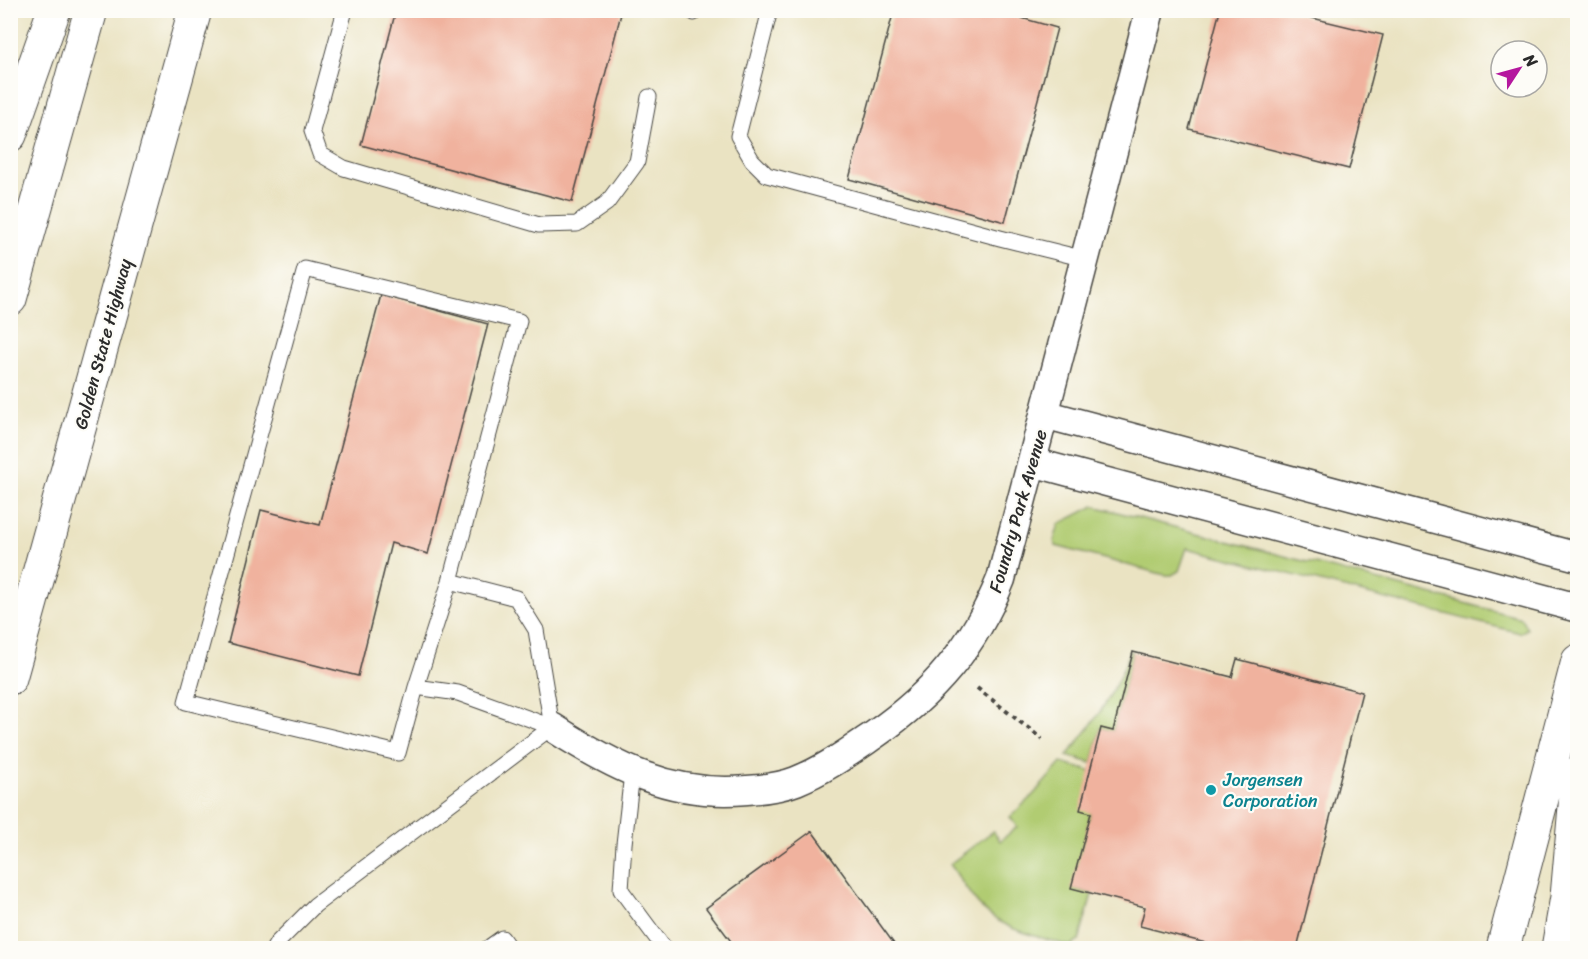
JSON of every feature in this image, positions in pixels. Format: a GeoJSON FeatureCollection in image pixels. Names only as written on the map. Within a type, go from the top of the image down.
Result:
{"type":"FeatureCollection","features":[{"type":"Feature","properties":{"kind":"main road"},"geometry":{"type":"LineString","coordinates":[[10,135],[54,10]]}},
{"type":"Feature","properties":{"kind":"main road"},"geometry":{"type":"LineString","coordinates":[[10,298],[91,10]]}},
{"type":"Feature","properties":{"kind":"main road","name":"Golden State Highway"},"geometry":{"type":"LineString","coordinates":[[10,678],[195,10]]}},
{"type":"Feature","properties":{"kind":"main road"},"geometry":{"type":"LineString","coordinates":[[1503,948],[1578,661]]}},
{"type":"Feature","properties":{"kind":"main road"},"geometry":{"type":"LineString","coordinates":[[1558,948],[1567,897],[1578,773]]}},
{"type":"Feature","properties":{"kind":"street","name":"Foundry Park Avenue"},"geometry":{"type":"LineString","coordinates":[[552,727],[591,752],[632,773],[673,785],[720,792],[762,789],[794,782],[824,768],[897,719],[926,695],[951,668],[989,608],[1001,579],[1150,10]]}},
{"type":"Feature","properties":{"kind":"street"},"geometry":{"type":"LineString","coordinates":[[1044,414],[1578,557]]}},
{"type":"Feature","properties":{"kind":"street"},"geometry":{"type":"LineString","coordinates":[[1032,462],[1578,609]]}},
{"type":"Feature","properties":{"kind":"lane"},"geometry":{"type":"LineString","coordinates":[[345,10],[312,130],[320,154],[344,168],[539,225],[577,224],[607,203],[637,162],[649,97]]}},
{"type":"Feature","properties":{"kind":"lane"},"geometry":{"type":"LineString","coordinates":[[770,10],[738,136],[752,160],[767,175],[1085,259]]}},
{"type":"Feature","properties":{"kind":"lane"},"geometry":{"type":"LineString","coordinates":[[305,269],[519,321],[450,581],[416,687],[398,753],[186,702],[305,269]]}},
{"type":"Feature","properties":{"kind":"lane"},"geometry":{"type":"LineString","coordinates":[[450,581],[516,598],[536,630],[552,727]]}},
{"type":"Feature","properties":{"kind":"lane"},"geometry":{"type":"LineString","coordinates":[[416,687],[458,693],[552,727]]}},
{"type":"Feature","properties":{"kind":"lane"},"geometry":{"type":"LineString","coordinates":[[274,948],[315,905],[552,727]]}},
{"type":"Feature","properties":{"kind":"lane"},"geometry":{"type":"LineString","coordinates":[[632,773],[621,890],[664,948]]}},
{"type":"Feature","properties":{"kind":"lane"},"geometry":{"type":"LineString","coordinates":[[488,948],[502,938],[509,948]]}},
{"type":"Feature","properties":{"kind":"path"},"geometry":{"type":"LineString","coordinates":[[977,688],[1042,739]]}},
{"type":"Feature","properties":{"kind":"green space"},"geometry":{"type":"Polygon","coordinates":[[[1094,506],[1521,618],[1527,629],[1520,633],[1187,548],[1179,571],[1172,575],[1165,575],[1056,546],[1054,541],[1059,524],[1094,506]]]}},
{"type":"Feature","properties":{"kind":"green space"},"geometry":{"type":"Polygon","coordinates":[[[1130,651],[1133,652],[1113,731],[1101,728],[1092,763],[1067,756],[1103,706],[1119,679],[1130,651]]]}},
{"type":"Feature","properties":{"kind":"green space"},"geometry":{"type":"Polygon","coordinates":[[[1061,763],[1090,771],[1091,813],[1072,888],[1092,894],[1079,941],[1070,946],[1019,931],[996,920],[977,903],[950,864],[993,831],[1000,841],[1017,827],[1010,817],[1061,763]]]}},
{"type":"Feature","properties":{"kind":"building"},"geometry":{"type":"Polygon","coordinates":[[[396,10],[622,10],[572,202],[361,145],[396,10]]]}},
{"type":"Feature","properties":{"kind":"building"},"geometry":{"type":"Polygon","coordinates":[[[894,10],[993,10],[1057,28],[1005,222],[849,179],[894,10]]]}},
{"type":"Feature","properties":{"kind":"building"},"geometry":{"type":"Polygon","coordinates":[[[1220,10],[1279,10],[1383,35],[1349,169],[1189,129],[1220,10]]]}},
{"type":"Feature","properties":{"kind":"building"},"geometry":{"type":"Polygon","coordinates":[[[381,295],[488,324],[428,554],[391,543],[358,676],[228,643],[261,510],[320,525],[381,295]]]}},
{"type":"Feature","properties":{"kind":"building","name":"Jorgensen Corporation"},"geometry":{"type":"Polygon","coordinates":[[[1133,652],[1232,677],[1237,659],[1362,692],[1297,948],[1225,948],[1140,926],[1145,907],[1071,888],[1091,813],[1080,810],[1101,728],[1113,731],[1133,652]]]}},
{"type":"Feature","properties":{"kind":"building"},"geometry":{"type":"Polygon","coordinates":[[[812,831],[897,948],[736,948],[706,908],[812,831]]]}},
{"type":"Feature","properties":{"kind":"place","name":"Jorgensen Corporation"},"geometry":{"type":"Point","coordinates":[1211,790]}}]}
